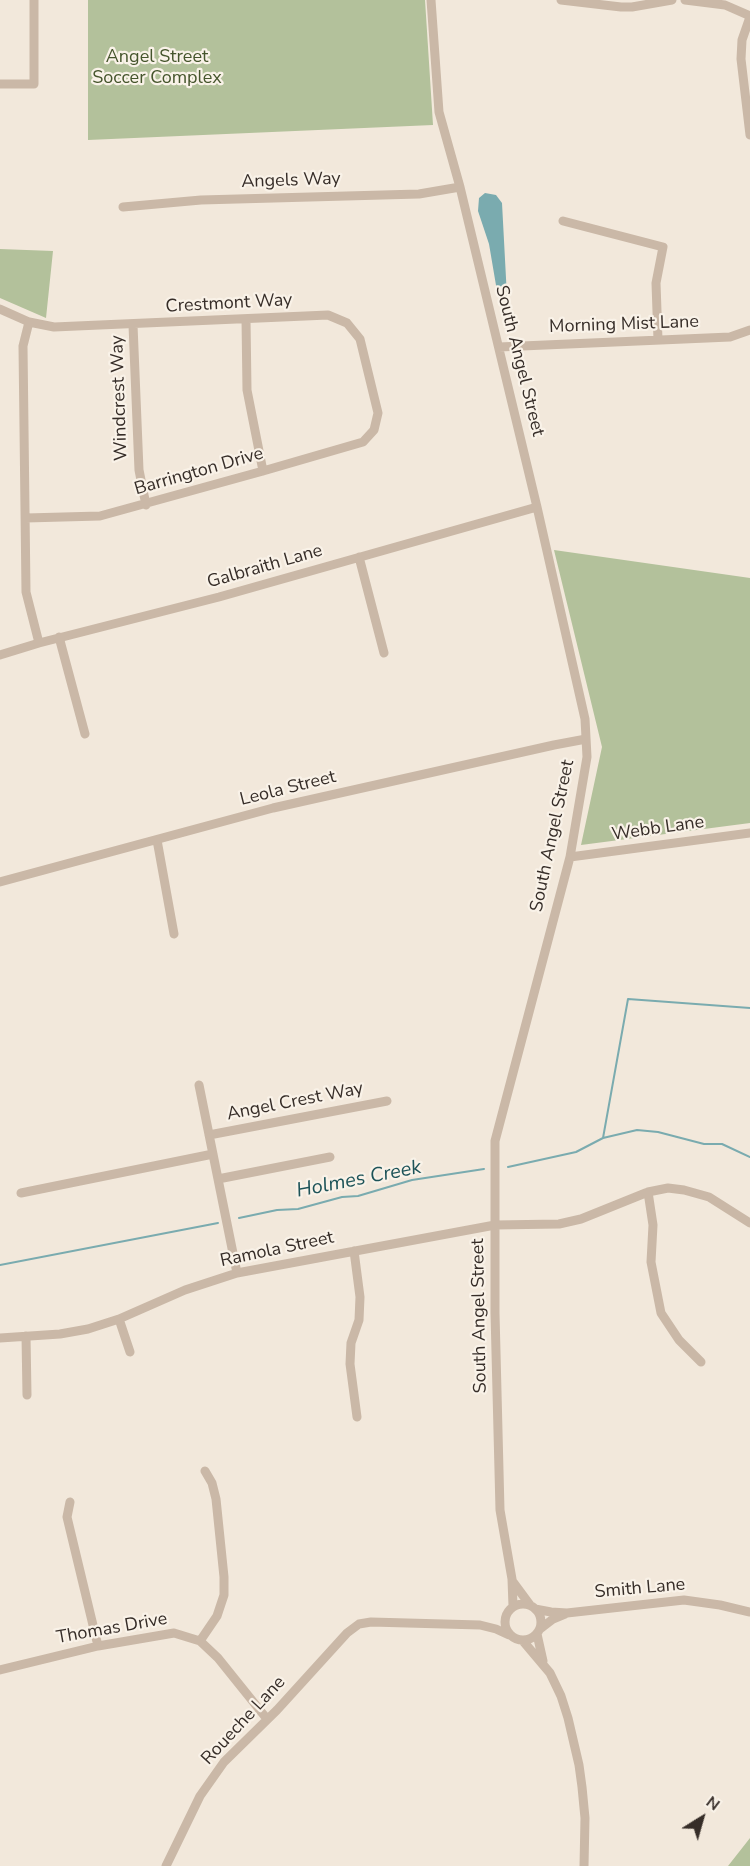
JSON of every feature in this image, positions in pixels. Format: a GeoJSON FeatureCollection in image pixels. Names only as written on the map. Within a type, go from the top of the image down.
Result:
{"type":"FeatureCollection","features":[{"type":"Feature","properties":{"kind":"street"},"geometry":{"type":"LineString","coordinates":[[0,84],[34,84],[34,0]]}},
{"type":"Feature","properties":{"kind":"street","name":"South Angel Street"},"geometry":{"type":"LineString","coordinates":[[431,0],[439,112],[460,187],[537,507],[585,718],[587,757],[570,857],[495,1141],[500,1510],[512,1580],[513,1606]]}},
{"type":"Feature","properties":{"kind":"street"},"geometry":{"type":"LineString","coordinates":[[561,0],[632,7],[672,0]]}},
{"type":"Feature","properties":{"kind":"street"},"geometry":{"type":"LineString","coordinates":[[685,0],[724,5],[750,16],[742,40],[741,59],[750,135]]}},
{"type":"Feature","properties":{"kind":"street","name":"Angels Way"},"geometry":{"type":"LineString","coordinates":[[123,207],[201,200],[419,194],[460,187]]}},
{"type":"Feature","properties":{"kind":"street"},"geometry":{"type":"LineString","coordinates":[[563,221],[663,247],[656,284],[658,340]]}},
{"type":"Feature","properties":{"kind":"street","name":"Crestmont Way"},"geometry":{"type":"LineString","coordinates":[[0,309],[29,322],[54,327],[328,315],[347,323],[360,339],[378,413],[374,430]]}},
{"type":"Feature","properties":{"kind":"street"},"geometry":{"type":"LineString","coordinates":[[246,319],[247,390],[262,471]]}},
{"type":"Feature","properties":{"kind":"street"},"geometry":{"type":"LineString","coordinates":[[29,322],[23,346],[26,592],[39,643]]}},
{"type":"Feature","properties":{"kind":"street","name":"Windcrest Way"},"geometry":{"type":"LineString","coordinates":[[133,325],[139,470],[146,505]]}},
{"type":"Feature","properties":{"kind":"street","name":"Morning Mist Lane"},"geometry":{"type":"LineString","coordinates":[[499,347],[730,337],[750,330]]}},
{"type":"Feature","properties":{"kind":"street","name":"Barrington Drive"},"geometry":{"type":"LineString","coordinates":[[26,518],[100,516],[146,505],[363,442],[374,430]]}},
{"type":"Feature","properties":{"kind":"street","name":"Galbraith Lane"},"geometry":{"type":"LineString","coordinates":[[0,655],[59,637],[219,597],[537,507]]}},
{"type":"Feature","properties":{"kind":"street"},"geometry":{"type":"LineString","coordinates":[[359,557],[384,653]]}},
{"type":"Feature","properties":{"kind":"street"},"geometry":{"type":"LineString","coordinates":[[59,637],[85,734]]}},
{"type":"Feature","properties":{"kind":"street","name":"Leola Street"},"geometry":{"type":"LineString","coordinates":[[0,882],[273,808],[554,744],[586,739]]}},
{"type":"Feature","properties":{"kind":"street","name":"Webb Lane"},"geometry":{"type":"LineString","coordinates":[[570,857],[750,833]]}},
{"type":"Feature","properties":{"kind":"street"},"geometry":{"type":"LineString","coordinates":[[157,840],[174,934]]}},
{"type":"Feature","properties":{"kind":"street"},"geometry":{"type":"LineString","coordinates":[[200,1085],[237,1273]]}},
{"type":"Feature","properties":{"kind":"street","name":"Angel Crest Way"},"geometry":{"type":"LineString","coordinates":[[209,1136],[387,1101]]}},
{"type":"Feature","properties":{"kind":"street"},"geometry":{"type":"LineString","coordinates":[[21,1193],[213,1154]]}},
{"type":"Feature","properties":{"kind":"street"},"geometry":{"type":"LineString","coordinates":[[218,1179],[330,1157]]}},
{"type":"Feature","properties":{"kind":"street","name":"Ramola Street"},"geometry":{"type":"LineString","coordinates":[[0,1338],[60,1334],[88,1329],[119,1319],[185,1290],[237,1273],[495,1225],[559,1224],[581,1219],[648,1192],[668,1188],[709,1197],[750,1223]]}},
{"type":"Feature","properties":{"kind":"street"},"geometry":{"type":"LineString","coordinates":[[648,1192],[653,1225],[651,1262],[661,1312],[679,1340],[701,1362]]}},
{"type":"Feature","properties":{"kind":"street"},"geometry":{"type":"LineString","coordinates":[[354,1251],[360,1297],[359,1320],[351,1343],[350,1364],[357,1417]]}},
{"type":"Feature","properties":{"kind":"street"},"geometry":{"type":"LineString","coordinates":[[119,1319],[130,1352]]}},
{"type":"Feature","properties":{"kind":"street"},"geometry":{"type":"LineString","coordinates":[[26,1336],[27,1395]]}},
{"type":"Feature","properties":{"kind":"street"},"geometry":{"type":"LineString","coordinates":[[206,1471],[216,1499],[224,1594],[217,1616],[200,1641],[218,1658],[267,1719]]}},
{"type":"Feature","properties":{"kind":"street"},"geometry":{"type":"LineString","coordinates":[[70,1502],[67,1517],[98,1646]]}},
{"type":"Feature","properties":{"kind":"street","name":"South Angel Street"},"geometry":{"type":"LineString","coordinates":[[512,1580],[533,1607]]}},
{"type":"Feature","properties":{"kind":"street","name":"Smith Lane"},"geometry":{"type":"LineString","coordinates":[[533,1607],[551,1612],[567,1612],[684,1600],[750,1612]]}},
{"type":"Feature","properties":{"kind":"street"},"geometry":{"type":"LineString","coordinates":[[480,1625],[497,1620],[513,1606],[524,1604],[533,1607],[541,1619],[539,1632],[544,1664]]}},
{"type":"Feature","properties":{"kind":"street","name":"Smith Lane"},"geometry":{"type":"LineString","coordinates":[[539,1632],[553,1619],[567,1612]]}},
{"type":"Feature","properties":{"kind":"street"},"geometry":{"type":"LineString","coordinates":[[506,1614],[504,1625],[509,1635]]}},
{"type":"Feature","properties":{"kind":"street","name":"Roueche Lane"},"geometry":{"type":"LineString","coordinates":[[166,1866],[201,1796],[224,1762],[347,1633],[359,1624],[371,1622],[480,1625]]}},
{"type":"Feature","properties":{"kind":"street"},"geometry":{"type":"LineString","coordinates":[[480,1625],[496,1629],[523,1641],[533,1638],[539,1632]]}},
{"type":"Feature","properties":{"kind":"street","name":"Thomas Drive"},"geometry":{"type":"LineString","coordinates":[[0,1670],[98,1646],[174,1633],[200,1641]]}},
{"type":"Feature","properties":{"kind":"street"},"geometry":{"type":"LineString","coordinates":[[523,1641],[544,1664],[561,1695],[579,1765],[585,1818],[584,1866]]}},
{"type":"Feature","properties":{"kind":"green space","name":"Angel Street Soccer Complex"},"geometry":{"type":"Polygon","coordinates":[[[88,0],[425,0],[433,125],[88,140],[88,0]]]}},
{"type":"Feature","properties":{"kind":"green space"},"geometry":{"type":"Polygon","coordinates":[[[0,249],[53,251],[46,318],[0,298],[0,249]]]}},
{"type":"Feature","properties":{"kind":"green space"},"geometry":{"type":"Polygon","coordinates":[[[554,550],[750,578],[750,823],[581,845],[602,747],[554,550]]]}},
{"type":"Feature","properties":{"kind":"green space"},"geometry":{"type":"Polygon","coordinates":[[[750,1838],[750,1866],[728,1866],[750,1838]]]}},
{"type":"Feature","properties":{"kind":"water"},"geometry":{"type":"Polygon","coordinates":[[[485,193],[496,195],[502,203],[507,297],[498,297],[489,244],[478,211],[479,198],[485,193]]]}},
{"type":"Feature","properties":{"kind":"waterway"},"geometry":{"type":"LineString","coordinates":[[603,1138],[628,999],[750,1008]]}},
{"type":"Feature","properties":{"kind":"waterway","name":"Holmes Creek"},"geometry":{"type":"LineString","coordinates":[[508,1167],[576,1152],[603,1138],[637,1130],[658,1132],[704,1144],[722,1144],[750,1157]]}},
{"type":"Feature","properties":{"kind":"waterway","name":"Holmes Creek"},"geometry":{"type":"LineString","coordinates":[[239,1218],[277,1210],[298,1209],[342,1197],[358,1196],[412,1180],[484,1169]]}},
{"type":"Feature","properties":{"kind":"waterway","name":"Holmes Creek"},"geometry":{"type":"LineString","coordinates":[[0,1265],[218,1223]]}}]}
